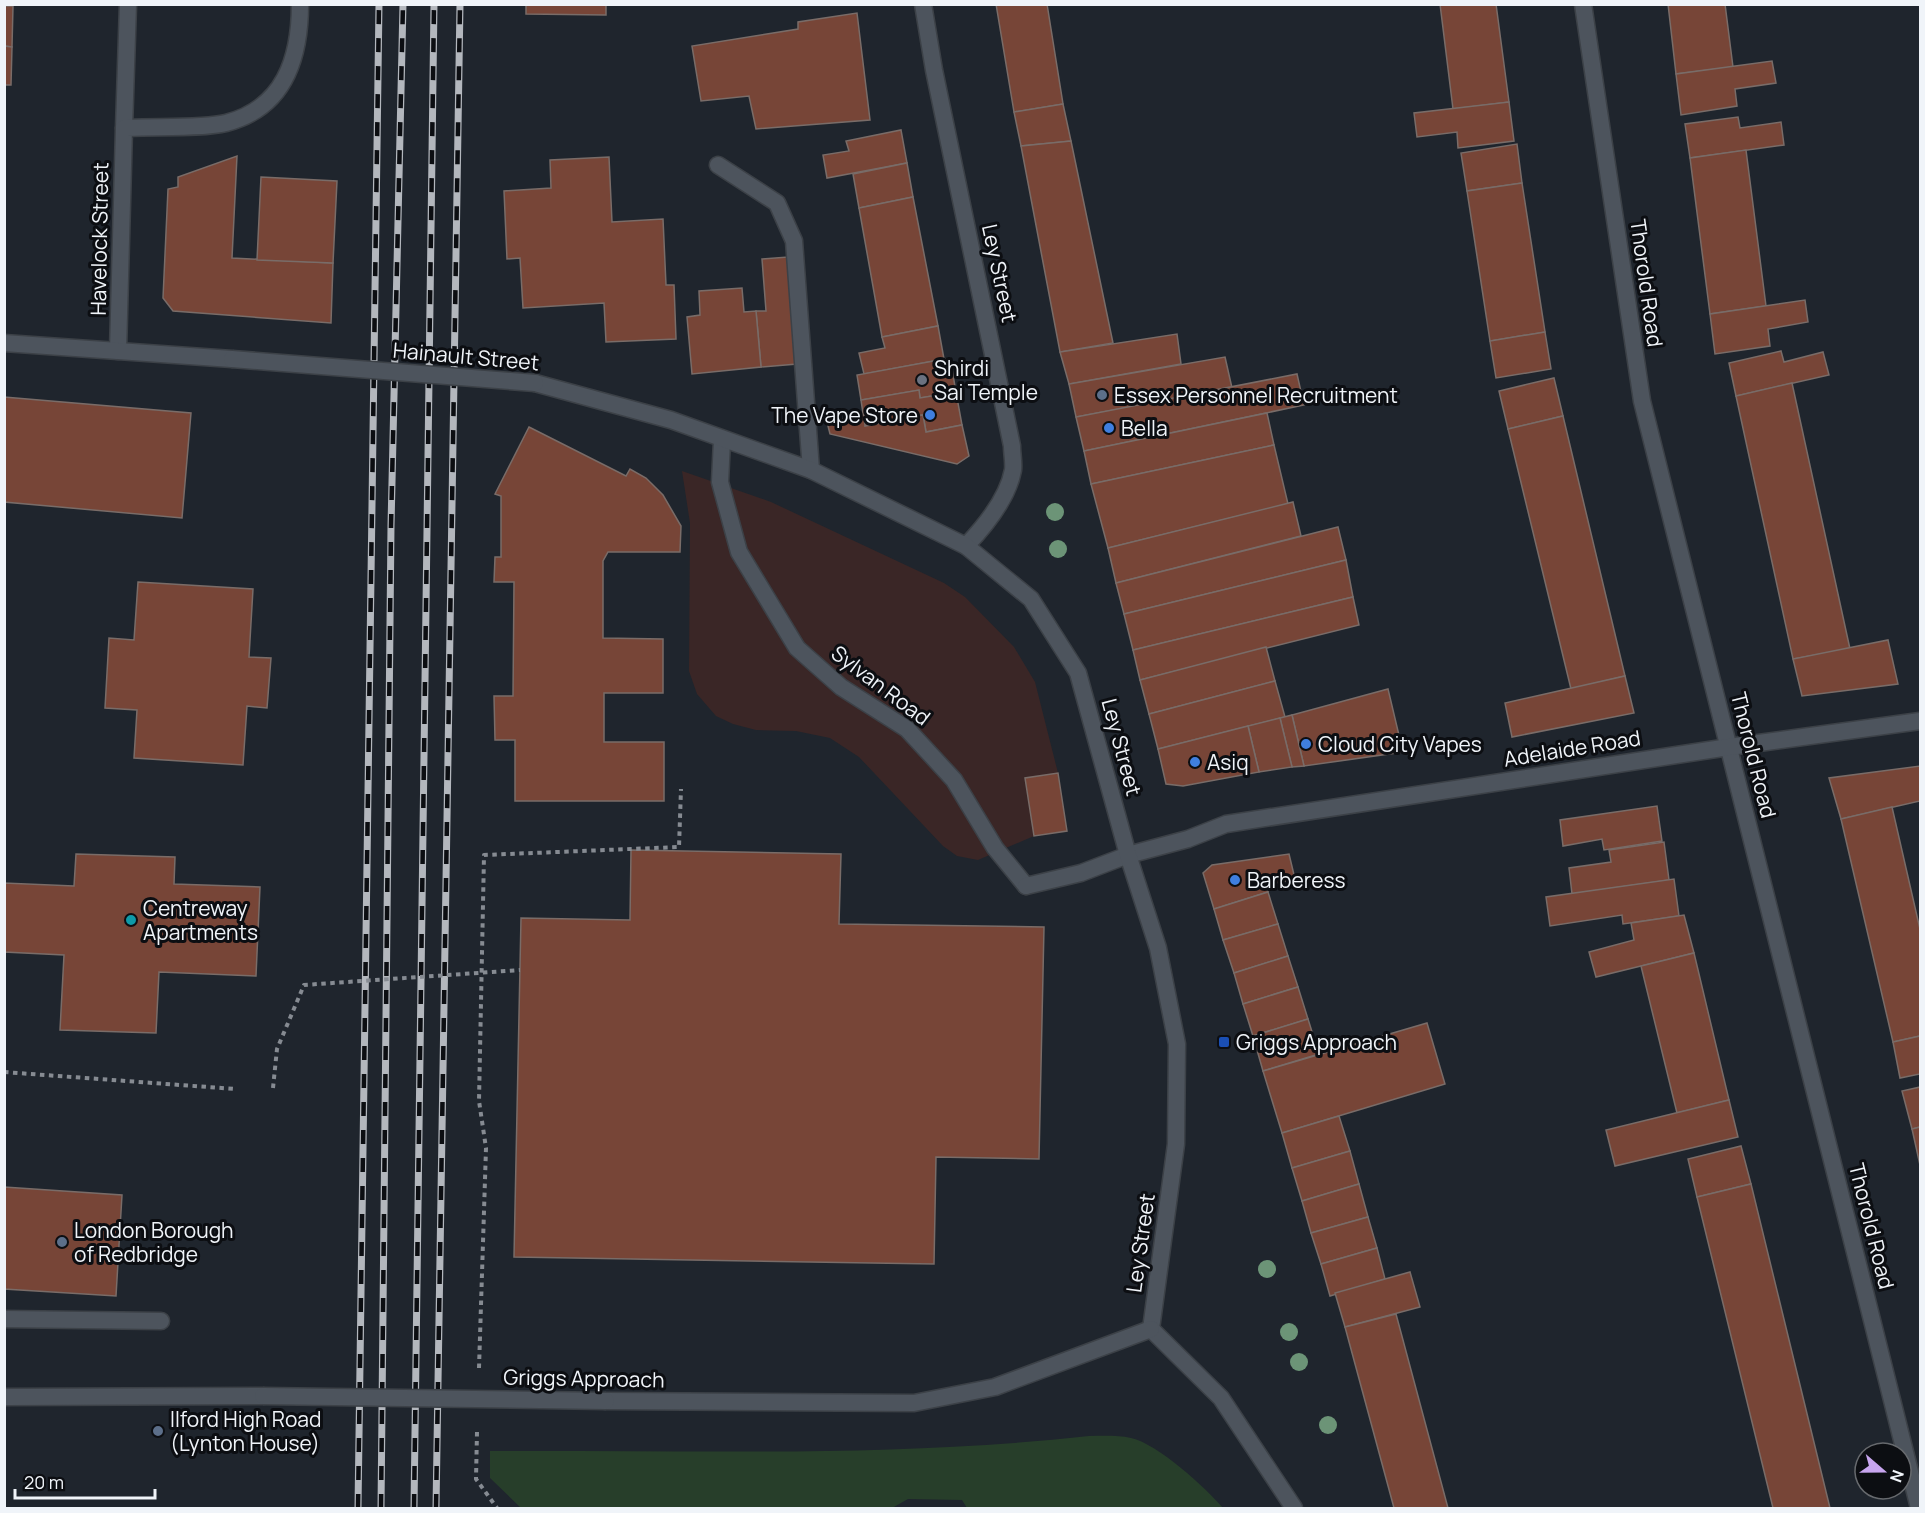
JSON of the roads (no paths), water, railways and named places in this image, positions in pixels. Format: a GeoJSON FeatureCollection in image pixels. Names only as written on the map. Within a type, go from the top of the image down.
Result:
{"type":"FeatureCollection","features":[{"type":"Feature","properties":{"kind":"street","name":"Havelock Street"},"geometry":{"type":"LineString","coordinates":[[118,351],[128,4]]}},
{"type":"Feature","properties":{"kind":"street"},"geometry":{"type":"LineString","coordinates":[[124,128],[224,123],[257,112],[280,87],[296,53],[300,4]]}},
{"type":"Feature","properties":{"kind":"street","name":"Ley Street"},"geometry":{"type":"LineString","coordinates":[[923,4],[934,70],[1012,446],[1013,470],[1005,491],[983,528],[966,546],[1031,599],[1078,673],[1128,855],[1158,948],[1177,1044],[1176,1144],[1151,1329]]}},
{"type":"Feature","properties":{"kind":"street","name":"Thorold Road"},"geometry":{"type":"LineString","coordinates":[[1583,4],[1642,401],[1917,1489],[1919,1509]]}},
{"type":"Feature","properties":{"kind":"street"},"geometry":{"type":"LineString","coordinates":[[718,165],[777,203],[794,242],[811,470]]}},
{"type":"Feature","properties":{"kind":"street","name":"Hainault Street"},"geometry":{"type":"LineString","coordinates":[[4,343],[535,383],[671,420],[811,470],[966,546]]}},
{"type":"Feature","properties":{"kind":"street","name":"Sylvan Road"},"geometry":{"type":"LineString","coordinates":[[722,440],[720,482],[739,552],[797,648],[841,687],[907,729],[954,780],[995,848],[1026,886],[1081,873],[1128,855]]}},
{"type":"Feature","properties":{"kind":"street","name":"Adelaide Road"},"geometry":{"type":"LineString","coordinates":[[1128,855],[1188,839],[1226,824],[1728,747],[1920,721]]}},
{"type":"Feature","properties":{"kind":"street"},"geometry":{"type":"LineString","coordinates":[[4,1319],[161,1321]]}},
{"type":"Feature","properties":{"kind":"street"},"geometry":{"type":"LineString","coordinates":[[1151,1329],[1221,1398],[1294,1509]]}},
{"type":"Feature","properties":{"kind":"street","name":"Griggs Approach"},"geometry":{"type":"LineString","coordinates":[[4,1397],[251,1396],[914,1402],[995,1387],[1151,1329]]}},
{"type":"Feature","properties":{"kind":"railway"},"geometry":{"type":"LineString","coordinates":[[358,1508],[379,4]]}},
{"type":"Feature","properties":{"kind":"railway"},"geometry":{"type":"LineString","coordinates":[[381,1508],[391,526],[403,4]]}},
{"type":"Feature","properties":{"kind":"railway"},"geometry":{"type":"LineString","coordinates":[[414,1508],[434,4]]}},
{"type":"Feature","properties":{"kind":"railway"},"geometry":{"type":"LineString","coordinates":[[436,1508],[460,4]]}},
{"type":"Feature","properties":{"kind":"place","name":"Shirdi Sai Temple"},"geometry":{"type":"Point","coordinates":[922,380]}},
{"type":"Feature","properties":{"kind":"place","name":"Essex Personnel Recruitment"},"geometry":{"type":"Point","coordinates":[1102,395]}},
{"type":"Feature","properties":{"kind":"place","name":"The Vape Store"},"geometry":{"type":"Point","coordinates":[930,415]}},
{"type":"Feature","properties":{"kind":"place","name":"Bella"},"geometry":{"type":"Point","coordinates":[1109,428]}},
{"type":"Feature","properties":{"kind":"place","name":"Cloud City Vapes"},"geometry":{"type":"Point","coordinates":[1306,744]}},
{"type":"Feature","properties":{"kind":"place","name":"Asiq"},"geometry":{"type":"Point","coordinates":[1195,762]}},
{"type":"Feature","properties":{"kind":"place","name":"Barberess"},"geometry":{"type":"Point","coordinates":[1235,880]}},
{"type":"Feature","properties":{"kind":"place","name":"Centreway Apartments"},"geometry":{"type":"Point","coordinates":[131,920]}},
{"type":"Feature","properties":{"kind":"place","name":"Griggs Approach"},"geometry":{"type":"Point","coordinates":[1224,1042]}},
{"type":"Feature","properties":{"kind":"place","name":"London Borough of Redbridge"},"geometry":{"type":"Point","coordinates":[62,1242]}},
{"type":"Feature","properties":{"kind":"place","name":"Ilford High Road (Lynton House)"},"geometry":{"type":"Point","coordinates":[158,1431]}}]}
